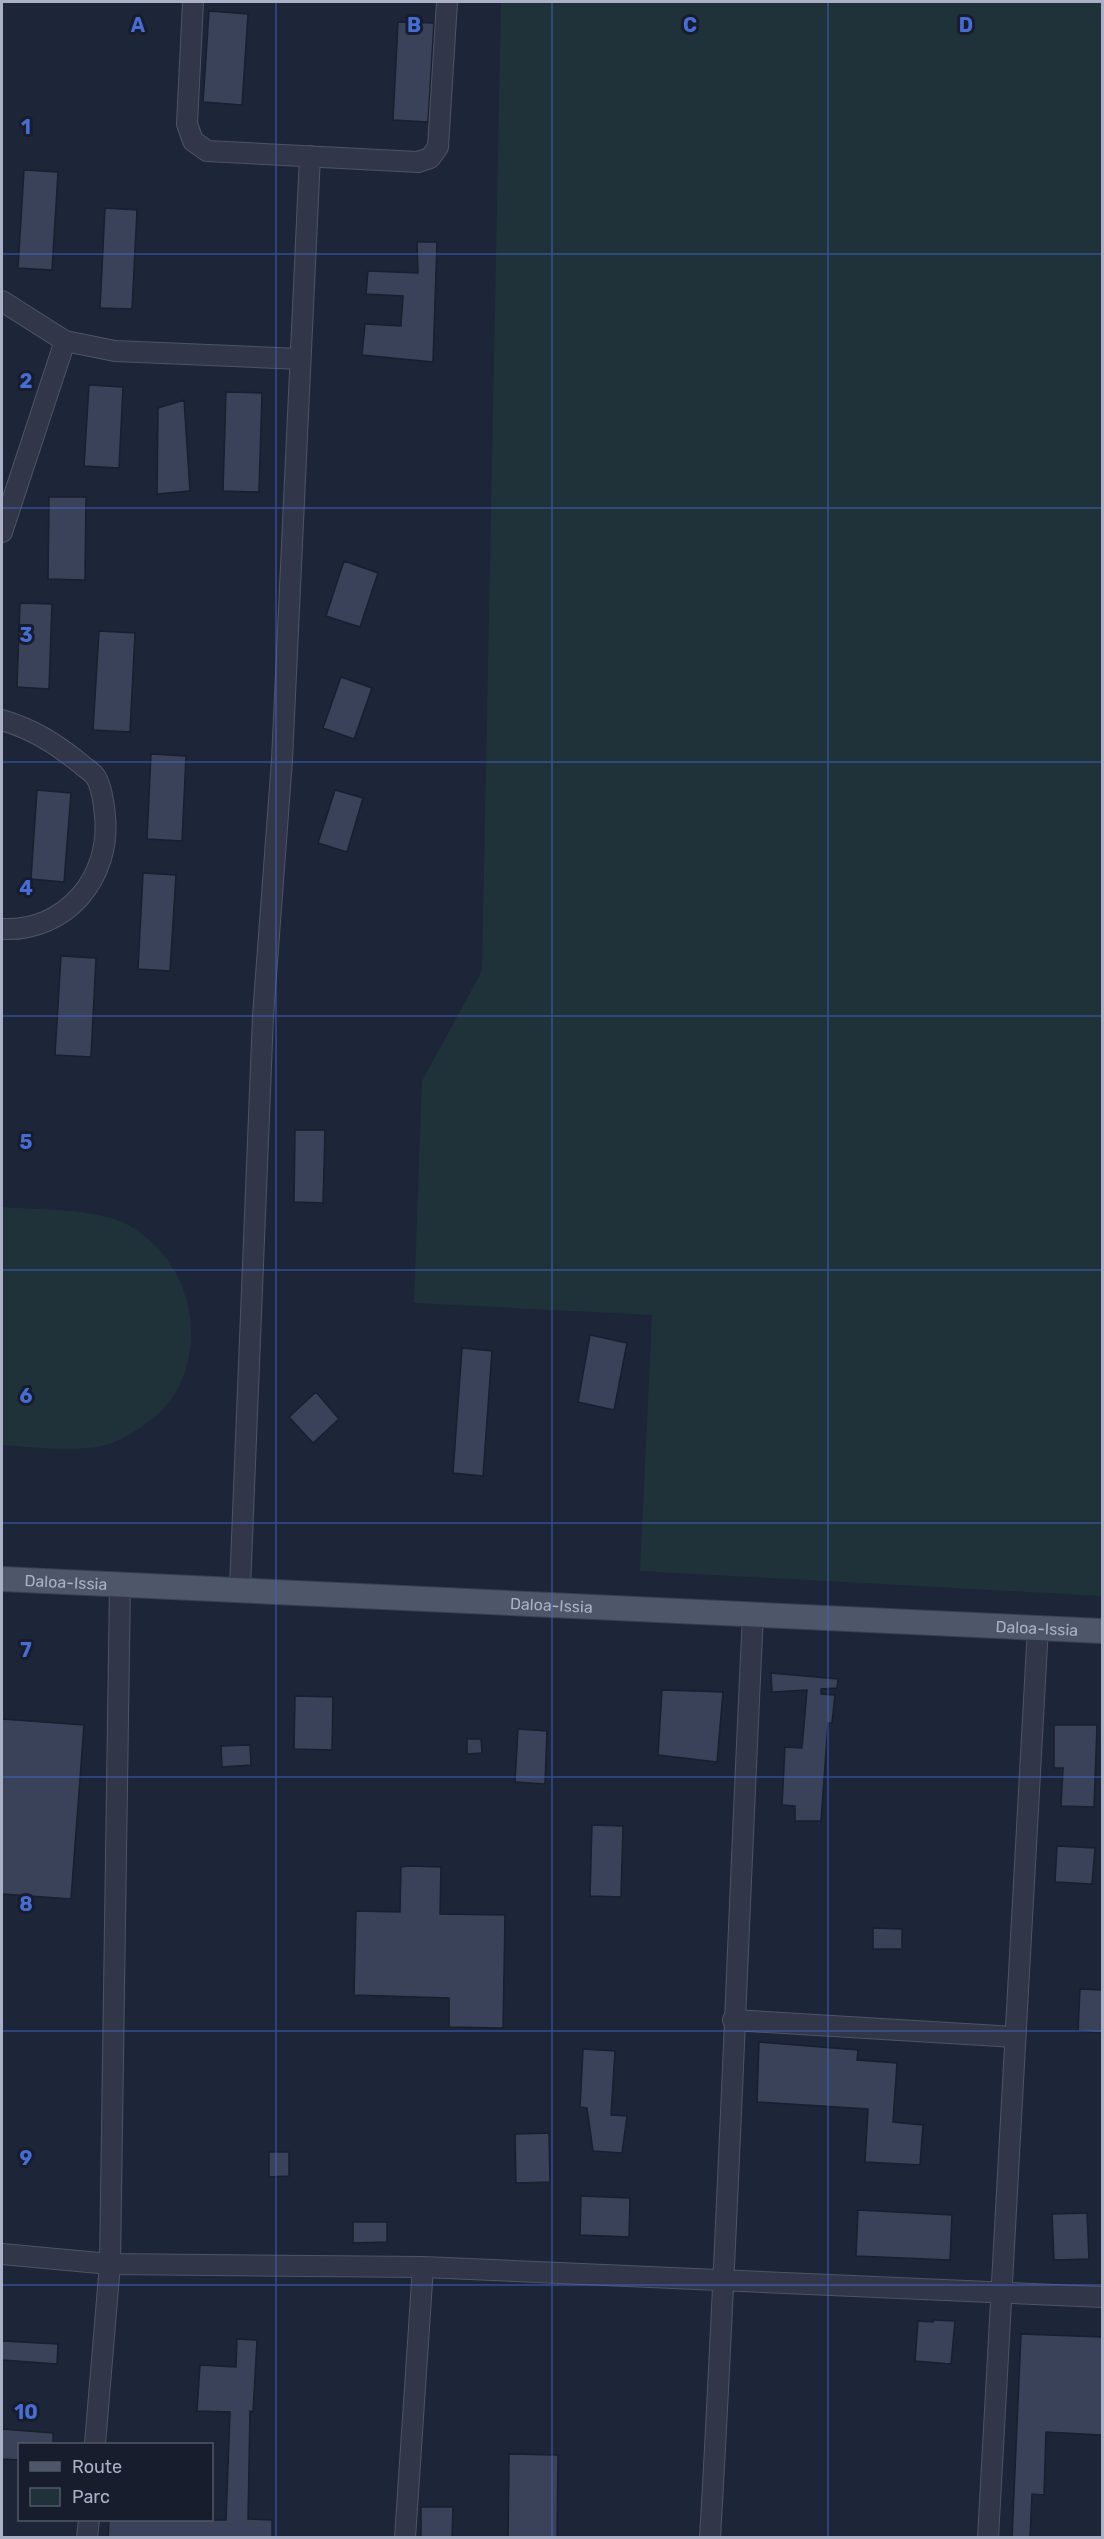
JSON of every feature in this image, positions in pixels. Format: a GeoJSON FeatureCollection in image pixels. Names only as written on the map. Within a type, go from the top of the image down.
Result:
{"type":"FeatureCollection","features":[{"type":"Feature","properties":{"kind":"main road","name":"Daloa-Issia"},"geometry":{"type":"LineString","coordinates":[[2,1579],[240,1588],[1102,1631]]}},
{"type":"Feature","properties":{"kind":"street"},"geometry":{"type":"LineString","coordinates":[[193,2],[187,124],[193,141],[207,151],[418,162],[429,158],[438,147],[447,2]]}},
{"type":"Feature","properties":{"kind":"street"},"geometry":{"type":"LineString","coordinates":[[240,1588],[263,1016],[282,760],[310,156]]}},
{"type":"Feature","properties":{"kind":"street"},"geometry":{"type":"LineString","coordinates":[[2,301],[65,341],[115,351],[300,358]]}},
{"type":"Feature","properties":{"kind":"street"},"geometry":{"type":"LineString","coordinates":[[2,531],[65,341]]}},
{"type":"Feature","properties":{"kind":"street"},"geometry":{"type":"LineString","coordinates":[[2,720],[51,740],[95,776],[104,806],[107,838],[99,869],[81,897],[59,914],[33,925],[2,929]]}},
{"type":"Feature","properties":{"kind":"street"},"geometry":{"type":"LineString","coordinates":[[95,2443],[110,2264],[120,1583]]}},
{"type":"Feature","properties":{"kind":"street"},"geometry":{"type":"LineString","coordinates":[[710,2538],[725,2280],[733,2020],[753,1615]]}},
{"type":"Feature","properties":{"kind":"street"},"geometry":{"type":"LineString","coordinates":[[988,2538],[1038,1627]]}},
{"type":"Feature","properties":{"kind":"street"},"geometry":{"type":"LineString","coordinates":[[733,2020],[1015,2037]]}},
{"type":"Feature","properties":{"kind":"street"},"geometry":{"type":"LineString","coordinates":[[2,2254],[110,2264],[423,2267],[1102,2297]]}},
{"type":"Feature","properties":{"kind":"street"},"geometry":{"type":"LineString","coordinates":[[405,2538],[423,2267]]}},
{"type":"Feature","properties":{"kind":"street"},"geometry":{"type":"LineString","coordinates":[[87,2538],[89,2521]]}},
{"type":"Feature","properties":{"kind":"green space"},"geometry":{"type":"Polygon","coordinates":[[[501,2],[1102,2],[1102,1596],[640,1571],[652,1315],[414,1303],[422,1081],[482,971],[501,2]]]}},
{"type":"Feature","properties":{"kind":"green space"},"geometry":{"type":"Polygon","coordinates":[[[2,1207],[84,1213],[115,1219],[147,1238],[163,1254],[176,1273],[190,1315],[191,1337],[188,1360],[181,1382],[170,1401],[154,1418],[125,1437],[104,1446],[75,1449],[2,1445],[2,1207]]]}},
{"type":"Feature","properties":{"kind":"building"},"geometry":{"type":"Polygon","coordinates":[[[209,11],[248,14],[242,105],[203,102],[209,11]]]}},
{"type":"Feature","properties":{"kind":"building"},"geometry":{"type":"Polygon","coordinates":[[[398,22],[434,23],[428,122],[393,120],[398,22]]]}},
{"type":"Feature","properties":{"kind":"building"},"geometry":{"type":"Polygon","coordinates":[[[24,170],[58,172],[52,270],[18,268],[24,170]]]}},
{"type":"Feature","properties":{"kind":"building"},"geometry":{"type":"Polygon","coordinates":[[[105,208],[137,210],[132,309],[100,308],[105,208]]]}},
{"type":"Feature","properties":{"kind":"building"},"geometry":{"type":"Polygon","coordinates":[[[417,242],[437,242],[433,362],[362,355],[365,324],[401,326],[403,296],[366,294],[368,271],[418,273],[417,242]]]}},
{"type":"Feature","properties":{"kind":"building"},"geometry":{"type":"Polygon","coordinates":[[[89,385],[123,387],[119,468],[84,466],[89,385]]]}},
{"type":"Feature","properties":{"kind":"building"},"geometry":{"type":"Polygon","coordinates":[[[226,392],[262,393],[259,492],[223,491],[226,392]]]}},
{"type":"Feature","properties":{"kind":"building"},"geometry":{"type":"Polygon","coordinates":[[[184,400],[190,491],[157,494],[158,408],[184,400]]]}},
{"type":"Feature","properties":{"kind":"building"},"geometry":{"type":"Polygon","coordinates":[[[49,497],[86,497],[85,580],[48,579],[49,497]]]}},
{"type":"Feature","properties":{"kind":"building"},"geometry":{"type":"Polygon","coordinates":[[[344,561],[378,573],[360,627],[326,616],[344,561]]]}},
{"type":"Feature","properties":{"kind":"building"},"geometry":{"type":"Polygon","coordinates":[[[20,603],[52,604],[49,689],[17,687],[20,603]]]}},
{"type":"Feature","properties":{"kind":"building"},"geometry":{"type":"Polygon","coordinates":[[[99,631],[135,633],[130,732],[93,730],[99,631]]]}},
{"type":"Feature","properties":{"kind":"building"},"geometry":{"type":"Polygon","coordinates":[[[341,677],[372,688],[354,739],[323,728],[341,677]]]}},
{"type":"Feature","properties":{"kind":"building"},"geometry":{"type":"Polygon","coordinates":[[[151,754],[186,756],[182,841],[147,839],[151,754]]]}},
{"type":"Feature","properties":{"kind":"building"},"geometry":{"type":"Polygon","coordinates":[[[37,790],[71,793],[64,882],[31,879],[37,790]]]}},
{"type":"Feature","properties":{"kind":"building"},"geometry":{"type":"Polygon","coordinates":[[[335,790],[363,798],[347,852],[318,843],[335,790]]]}},
{"type":"Feature","properties":{"kind":"building"},"geometry":{"type":"Polygon","coordinates":[[[143,873],[176,875],[170,971],[138,969],[143,873]]]}},
{"type":"Feature","properties":{"kind":"building"},"geometry":{"type":"Polygon","coordinates":[[[61,956],[96,958],[91,1057],[55,1055],[61,956]]]}},
{"type":"Feature","properties":{"kind":"building"},"geometry":{"type":"Polygon","coordinates":[[[295,1130],[325,1130],[323,1203],[294,1202],[295,1130]]]}},
{"type":"Feature","properties":{"kind":"building"},"geometry":{"type":"Polygon","coordinates":[[[590,1335],[627,1343],[614,1410],[578,1402],[590,1335]]]}},
{"type":"Feature","properties":{"kind":"building"},"geometry":{"type":"Polygon","coordinates":[[[462,1348],[492,1351],[483,1476],[453,1473],[462,1348]]]}},
{"type":"Feature","properties":{"kind":"building"},"geometry":{"type":"Polygon","coordinates":[[[316,1392],[339,1419],[313,1443],[289,1417],[316,1392]]]}},
{"type":"Feature","properties":{"kind":"building"},"geometry":{"type":"Polygon","coordinates":[[[771,1673],[838,1679],[837,1688],[821,1689],[821,1694],[835,1695],[832,1723],[828,1723],[821,1821],[795,1821],[795,1806],[782,1805],[785,1747],[802,1748],[807,1690],[772,1692],[771,1673]]]}},
{"type":"Feature","properties":{"kind":"building"},"geometry":{"type":"Polygon","coordinates":[[[662,1690],[723,1692],[717,1762],[658,1755],[662,1690]]]}},
{"type":"Feature","properties":{"kind":"building"},"geometry":{"type":"Polygon","coordinates":[[[295,1696],[333,1697],[332,1750],[294,1749],[295,1696]]]}},
{"type":"Feature","properties":{"kind":"building"},"geometry":{"type":"Polygon","coordinates":[[[2,1719],[84,1725],[71,1899],[2,1894],[2,1719]]]}},
{"type":"Feature","properties":{"kind":"building"},"geometry":{"type":"Polygon","coordinates":[[[1054,1725],[1097,1725],[1094,1807],[1061,1806],[1063,1768],[1054,1768],[1054,1725]]]}},
{"type":"Feature","properties":{"kind":"building"},"geometry":{"type":"Polygon","coordinates":[[[518,1729],[547,1731],[545,1784],[515,1782],[518,1729]]]}},
{"type":"Feature","properties":{"kind":"building"},"geometry":{"type":"Polygon","coordinates":[[[467,1739],[481,1739],[482,1753],[467,1754],[467,1739]]]}},
{"type":"Feature","properties":{"kind":"building"},"geometry":{"type":"Polygon","coordinates":[[[250,1745],[251,1765],[222,1767],[221,1746],[250,1745]]]}},
{"type":"Feature","properties":{"kind":"building"},"geometry":{"type":"Polygon","coordinates":[[[592,1825],[623,1826],[621,1897],[590,1896],[592,1825]]]}},
{"type":"Feature","properties":{"kind":"building"},"geometry":{"type":"Polygon","coordinates":[[[1057,1846],[1095,1848],[1092,1884],[1055,1882],[1057,1846]]]}},
{"type":"Feature","properties":{"kind":"building"},"geometry":{"type":"Polygon","coordinates":[[[401,1867],[441,1867],[440,1914],[505,1915],[503,2028],[449,2027],[449,1998],[354,1995],[356,1911],[400,1912],[401,1867]]]}},
{"type":"Feature","properties":{"kind":"building"},"geometry":{"type":"Polygon","coordinates":[[[873,1928],[902,1929],[902,1949],[873,1949],[873,1928]]]}},
{"type":"Feature","properties":{"kind":"building"},"geometry":{"type":"Polygon","coordinates":[[[1080,1989],[1102,1990],[1102,2033],[1078,2031],[1080,1989]]]}},
{"type":"Feature","properties":{"kind":"building"},"geometry":{"type":"Polygon","coordinates":[[[759,2042],[858,2050],[857,2060],[897,2063],[893,2122],[923,2125],[920,2165],[865,2162],[868,2109],[757,2102],[759,2042]]]}},
{"type":"Feature","properties":{"kind":"building"},"geometry":{"type":"Polygon","coordinates":[[[583,2049],[615,2051],[611,2115],[627,2116],[622,2153],[593,2151],[587,2108],[580,2107],[583,2049]]]}},
{"type":"Feature","properties":{"kind":"building"},"geometry":{"type":"Polygon","coordinates":[[[549,2133],[550,2182],[516,2183],[515,2134],[549,2133]]]}},
{"type":"Feature","properties":{"kind":"building"},"geometry":{"type":"Polygon","coordinates":[[[269,2152],[289,2152],[289,2176],[269,2177],[269,2152]]]}},
{"type":"Feature","properties":{"kind":"building"},"geometry":{"type":"Polygon","coordinates":[[[581,2196],[630,2198],[629,2237],[580,2235],[581,2196]]]}},
{"type":"Feature","properties":{"kind":"building"},"geometry":{"type":"Polygon","coordinates":[[[858,2210],[952,2215],[950,2260],[856,2256],[858,2210]]]}},
{"type":"Feature","properties":{"kind":"building"},"geometry":{"type":"Polygon","coordinates":[[[1087,2213],[1089,2259],[1054,2260],[1052,2214],[1087,2213]]]}},
{"type":"Feature","properties":{"kind":"building"},"geometry":{"type":"Polygon","coordinates":[[[353,2222],[387,2222],[387,2242],[353,2243],[353,2222]]]}},
{"type":"Feature","properties":{"kind":"building"},"geometry":{"type":"Polygon","coordinates":[[[933,2320],[955,2321],[951,2364],[915,2361],[918,2321],[933,2322],[933,2320]]]}},
{"type":"Feature","properties":{"kind":"building"},"geometry":{"type":"Polygon","coordinates":[[[1021,2334],[1102,2337],[1102,2435],[1046,2432],[1044,2495],[1032,2494],[1030,2538],[1012,2538],[1021,2334]]]}},
{"type":"Feature","properties":{"kind":"building"},"geometry":{"type":"Polygon","coordinates":[[[237,2339],[257,2340],[253,2412],[250,2411],[248,2519],[272,2520],[272,2538],[108,2538],[109,2521],[226,2520],[230,2412],[197,2411],[200,2365],[236,2367],[237,2339]]]}},
{"type":"Feature","properties":{"kind":"building"},"geometry":{"type":"Polygon","coordinates":[[[2,2341],[58,2344],[57,2364],[2,2360],[2,2341]]]}},
{"type":"Feature","properties":{"kind":"building"},"geometry":{"type":"Polygon","coordinates":[[[2,2429],[53,2433],[53,2443],[18,2443],[18,2460],[2,2459],[2,2429]]]}},
{"type":"Feature","properties":{"kind":"building"},"geometry":{"type":"Polygon","coordinates":[[[509,2454],[558,2455],[557,2538],[508,2538],[509,2454]]]}},
{"type":"Feature","properties":{"kind":"building"},"geometry":{"type":"Polygon","coordinates":[[[421,2507],[453,2507],[452,2538],[421,2538],[421,2507]]]}}]}
